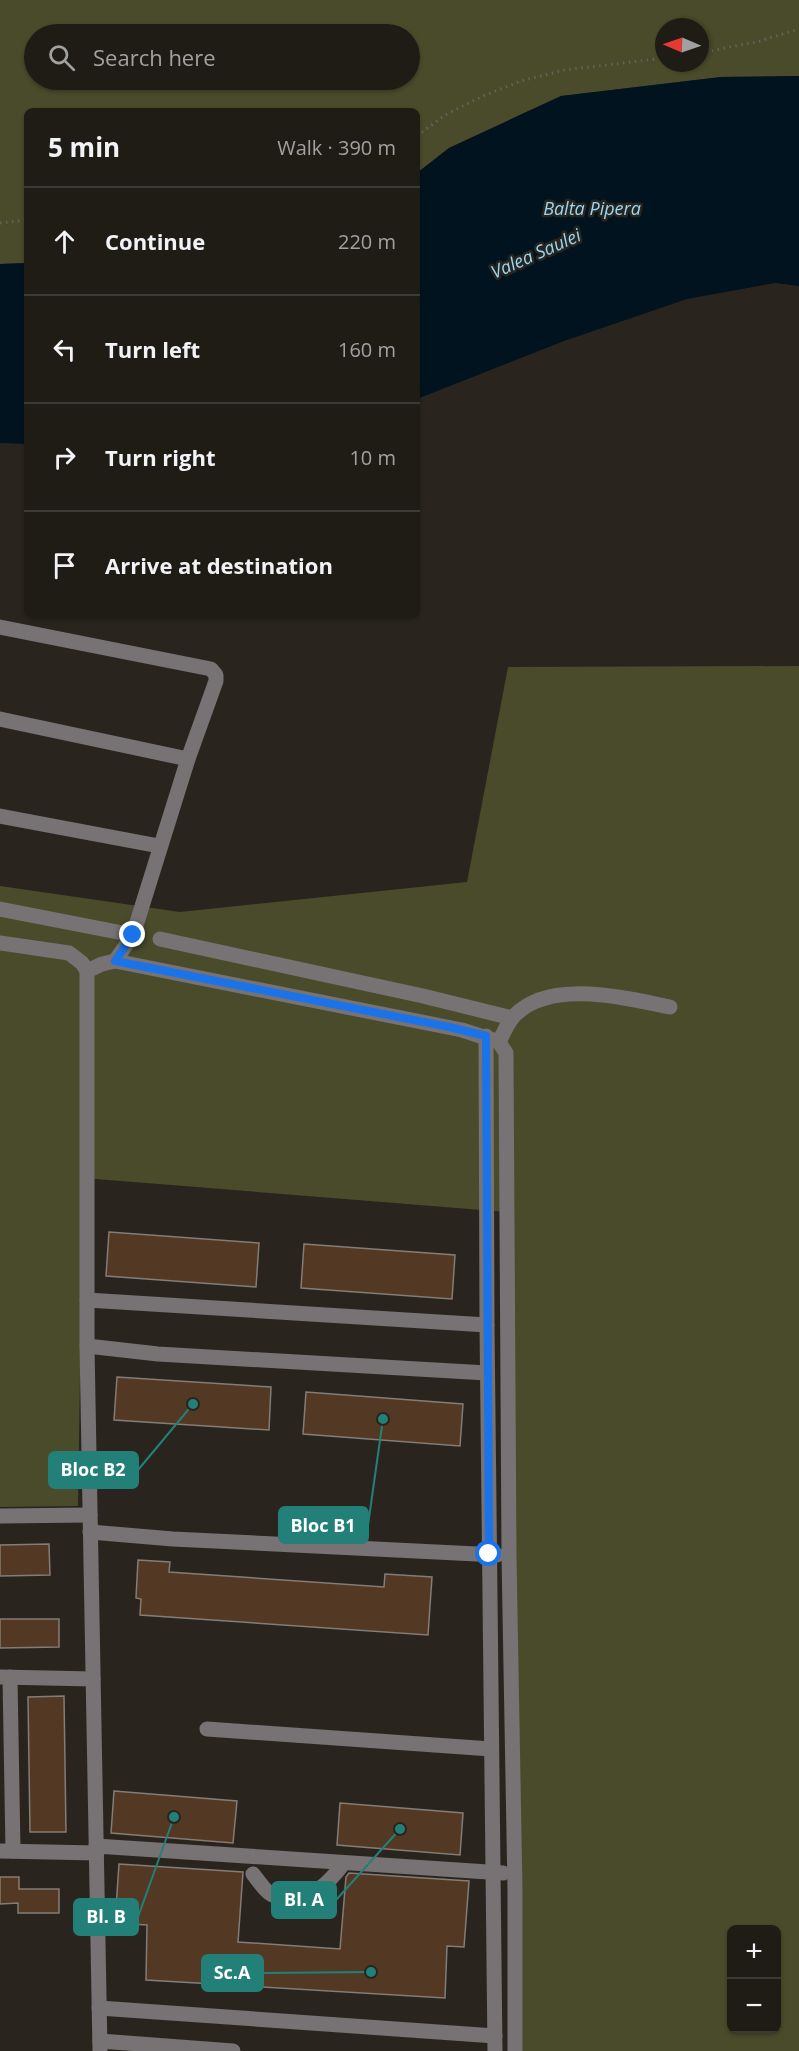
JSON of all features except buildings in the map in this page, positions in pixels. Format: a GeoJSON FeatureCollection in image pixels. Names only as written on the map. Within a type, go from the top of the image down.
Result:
{"type":"FeatureCollection","features":[{"type":"Feature","properties":{"kind":"street"},"geometry":{"type":"LineString","coordinates":[[0,627],[211,669],[216,675],[216,681],[159,846],[133,935],[115,961]]}},
{"type":"Feature","properties":{"kind":"street"},"geometry":{"type":"LineString","coordinates":[[0,720],[188,759]]}},
{"type":"Feature","properties":{"kind":"street"},"geometry":{"type":"LineString","coordinates":[[0,816],[159,846]]}},
{"type":"Feature","properties":{"kind":"street"},"geometry":{"type":"LineString","coordinates":[[0,909],[133,935]]}},
{"type":"Feature","properties":{"kind":"street"},"geometry":{"type":"LineString","coordinates":[[160,939],[423,996],[512,1018]]}},
{"type":"Feature","properties":{"kind":"street"},"geometry":{"type":"LineString","coordinates":[[0,943],[69,952],[82,963],[87,971],[87,1346],[100,2046],[233,2051]]}},
{"type":"Feature","properties":{"kind":"street"},"geometry":{"type":"LineString","coordinates":[[87,971],[115,961],[449,1027],[493,1039],[506,1053],[515,2051]]}},
{"type":"Feature","properties":{"kind":"street"},"geometry":{"type":"LineString","coordinates":[[99,2008],[495,2043],[486,1325],[493,1039],[512,1018],[531,1003],[561,995],[603,994],[670,1007]]}},
{"type":"Feature","properties":{"kind":"street"},"geometry":{"type":"LineString","coordinates":[[87,1300],[486,1325]]}},
{"type":"Feature","properties":{"kind":"street"},"geometry":{"type":"LineString","coordinates":[[87,1346],[158,1354],[487,1373]]}},
{"type":"Feature","properties":{"kind":"street"},"geometry":{"type":"LineString","coordinates":[[0,1516],[90,1515]]}},
{"type":"Feature","properties":{"kind":"street"},"geometry":{"type":"LineString","coordinates":[[90,1532],[173,1539],[509,1556]]}},
{"type":"Feature","properties":{"kind":"street"},"geometry":{"type":"LineString","coordinates":[[490,1631],[510,1631]]}},
{"type":"Feature","properties":{"kind":"street"},"geometry":{"type":"LineString","coordinates":[[93,1679],[5,1677],[7,1851],[96,1849],[514,1874]]}},
{"type":"Feature","properties":{"kind":"street"},"geometry":{"type":"LineString","coordinates":[[207,1729],[491,1749]]}},
{"type":"Feature","properties":{"kind":"street"},"geometry":{"type":"LineString","coordinates":[[253,1874],[269,1893],[278,1897],[304,1897],[331,1880],[344,1863]]}},
{"type":"Feature","properties":{"kind":"path"},"geometry":{"type":"LineString","coordinates":[[709,51],[759,41],[799,29]]}},
{"type":"Feature","properties":{"kind":"path"},"geometry":{"type":"LineString","coordinates":[[420,134],[445,115],[483,96],[521,81],[565,70],[655,59]]}},
{"type":"Feature","properties":{"kind":"path"},"geometry":{"type":"LineString","coordinates":[[0,223],[24,220]]}},
{"type":"Feature","properties":{"kind":"green space"},"geometry":{"type":"Polygon","coordinates":[[[0,0],[799,0],[799,76],[721,77],[561,96],[449,148],[420,171],[420,108],[24,108],[24,263],[0,264],[0,0]]]}},
{"type":"Feature","properties":{"kind":"green space"},"geometry":{"type":"Polygon","coordinates":[[[799,666],[799,2051],[510,2051],[507,1212],[83,1178],[78,1506],[0,1507],[0,886],[180,912],[467,882],[508,667],[799,666]]]}},
{"type":"Feature","properties":{"kind":"water","name":"Balta Pipera"},"geometry":{"type":"Polygon","coordinates":[[[799,76],[799,286],[775,283],[687,299],[564,341],[420,398],[420,171],[449,148],[561,96],[721,77],[799,76]]]}},
{"type":"Feature","properties":{"kind":"water"},"geometry":{"type":"Polygon","coordinates":[[[24,263],[24,444],[0,443],[0,264],[24,263]]]}},
{"type":"Feature","properties":{"kind":"place","name":"Bloc B2"},"geometry":{"type":"Point","coordinates":[193,1404]}},
{"type":"Feature","properties":{"kind":"place","name":"Bloc B1"},"geometry":{"type":"Point","coordinates":[383,1419]}},
{"type":"Feature","properties":{"kind":"place","name":"Bl. B"},"geometry":{"type":"Point","coordinates":[174,1817]}},
{"type":"Feature","properties":{"kind":"place","name":"Bl. A"},"geometry":{"type":"Point","coordinates":[400,1829]}},
{"type":"Feature","properties":{"kind":"place","name":"Sc.A"},"geometry":{"type":"Point","coordinates":[371,1972]}},
{"type":"Feature","properties":{"kind":"route"},"geometry":{"type":"LineString","coordinates":[[133,935],[115,961],[486,1036],[489,1554]]}},
{"type":"Feature","properties":{"kind":"water label","name":"Valea Saulei"},"geometry":{"type":"Point","coordinates":[536,254]}}]}
